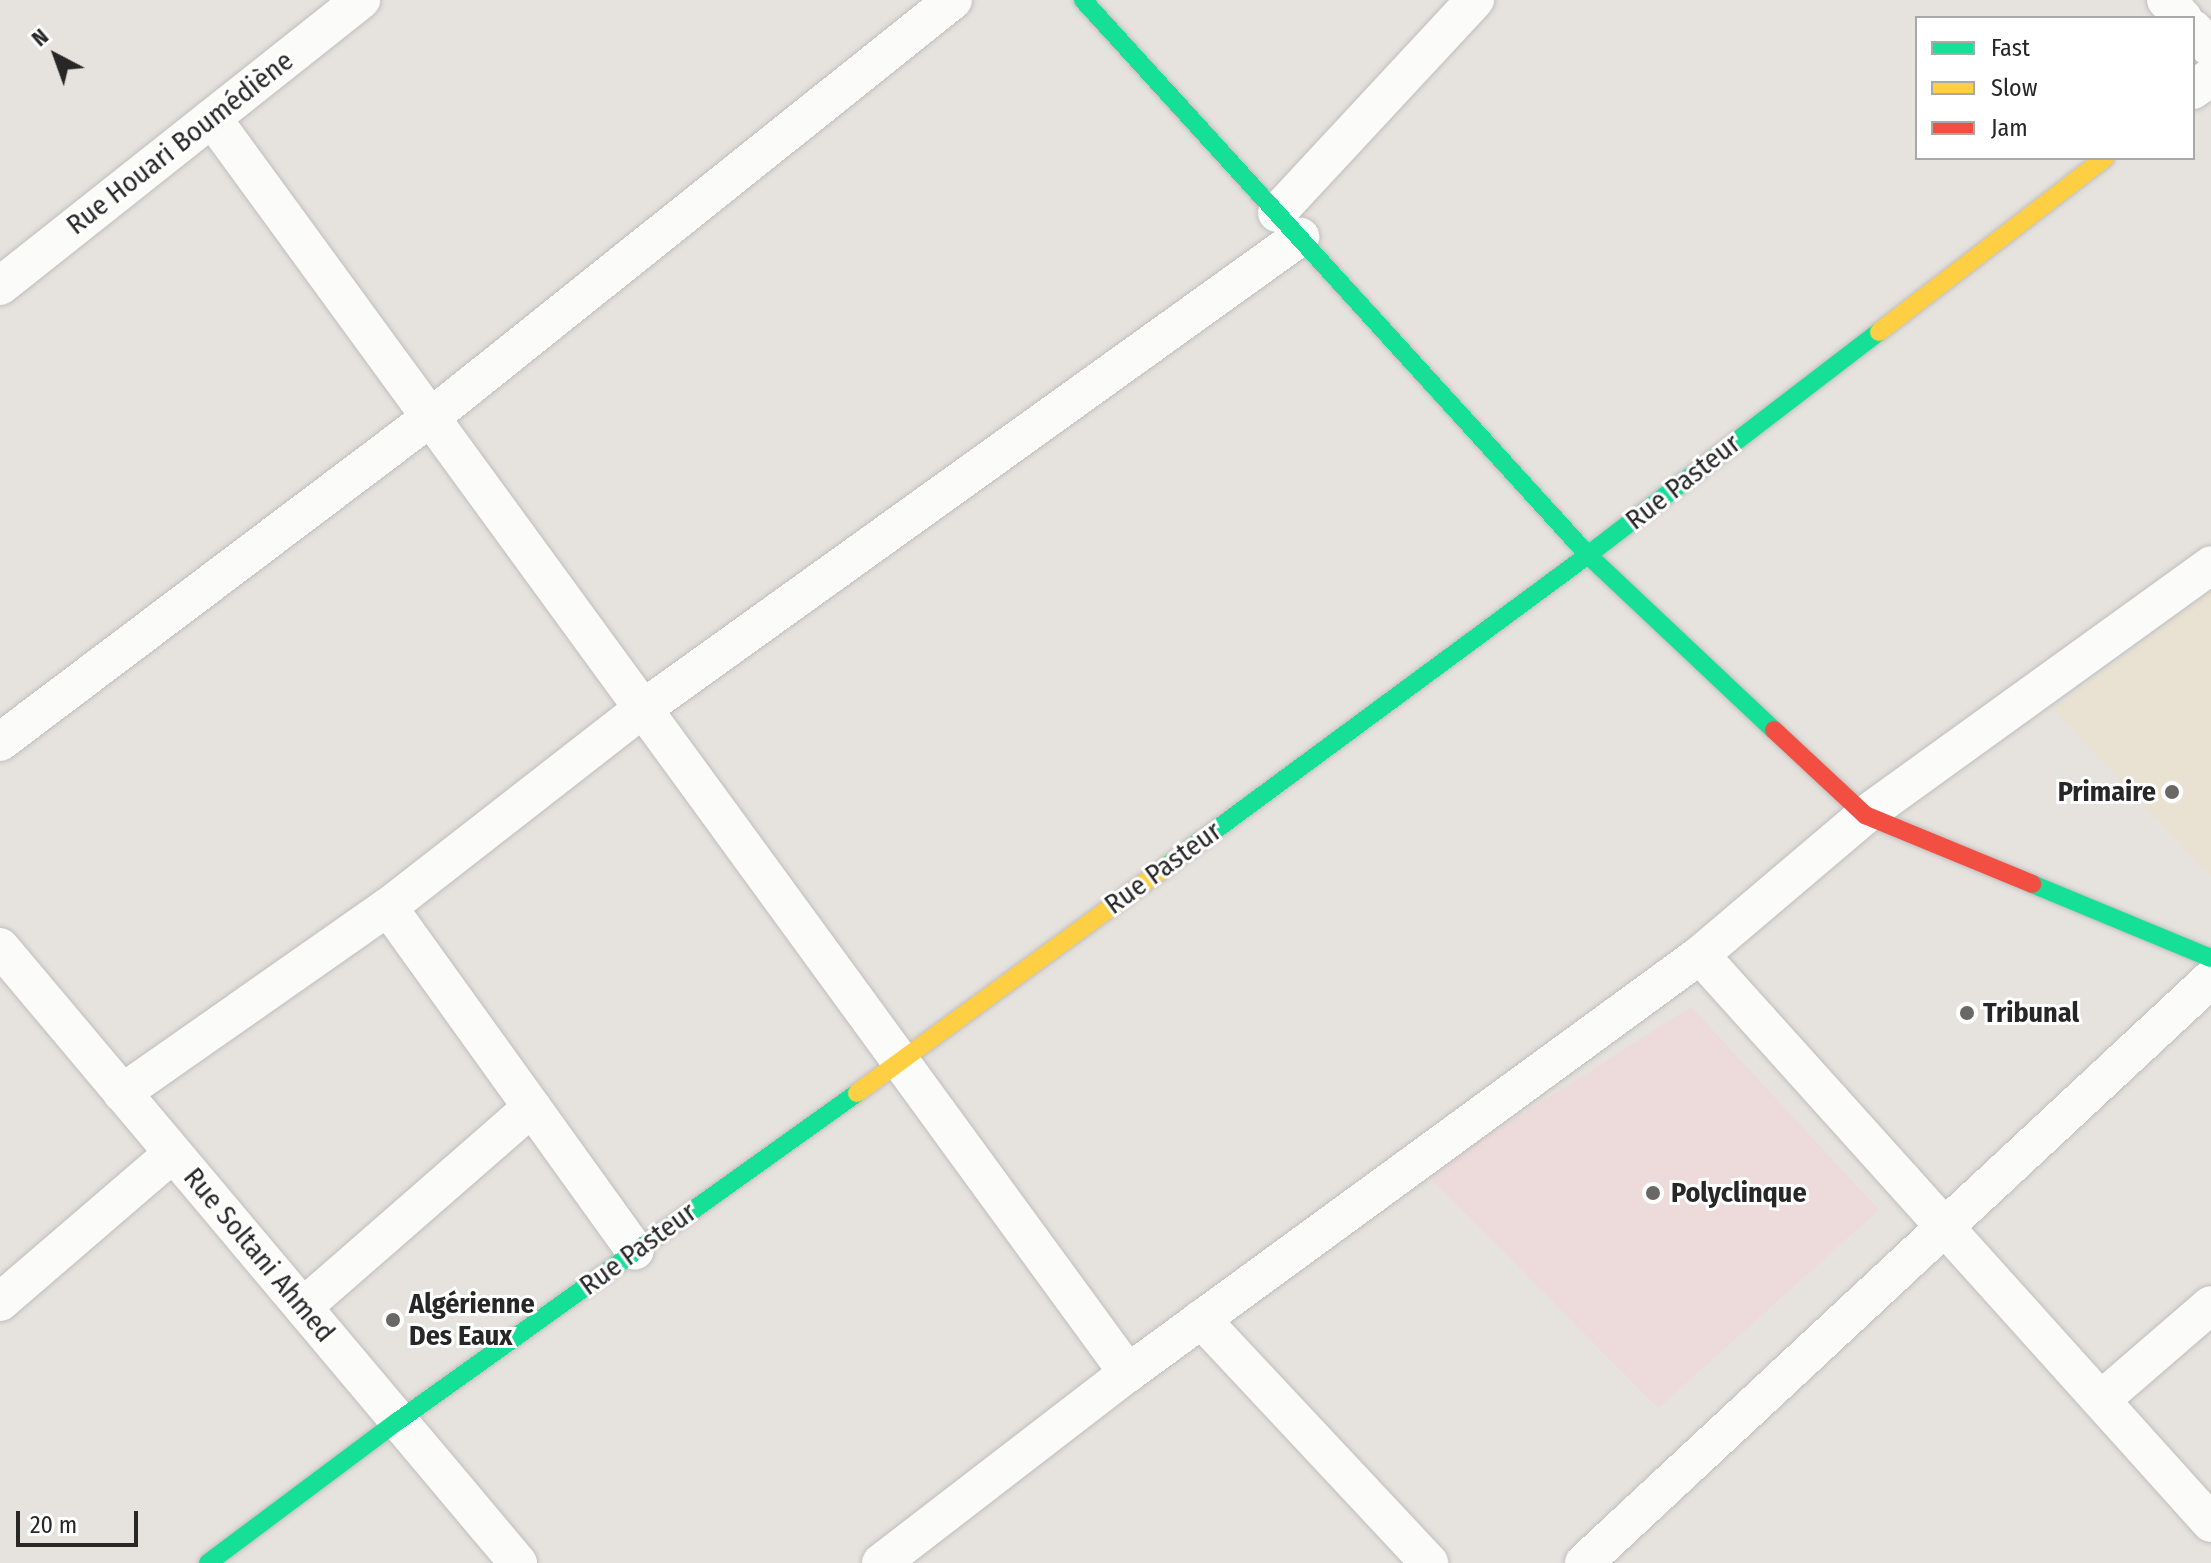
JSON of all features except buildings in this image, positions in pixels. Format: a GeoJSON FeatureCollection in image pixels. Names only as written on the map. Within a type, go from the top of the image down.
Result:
{"type":"FeatureCollection","features":[{"type":"Feature","properties":{"kind":"street","name":"Rue Houari Boumédiène"},"geometry":{"type":"LineString","coordinates":[[0,286],[361,0]]}},
{"type":"Feature","properties":{"kind":"street"},"geometry":{"type":"LineString","coordinates":[[0,742],[431,417],[953,0]]}},
{"type":"Feature","properties":{"kind":"street"},"geometry":{"type":"LineString","coordinates":[[1083,0],[1588,555],[1865,815],[2211,958]]}},
{"type":"Feature","properties":{"kind":"street"},"geometry":{"type":"LineString","coordinates":[[122,1093],[388,907],[644,708],[1288,225],[1475,0]]}},
{"type":"Feature","properties":{"kind":"street"},"geometry":{"type":"LineString","coordinates":[[2166,0],[2181,16]]}},
{"type":"Feature","properties":{"kind":"street"},"geometry":{"type":"LineString","coordinates":[[2195,31],[2211,48]]}},
{"type":"Feature","properties":{"kind":"street"},"geometry":{"type":"LineString","coordinates":[[212,118],[903,1060],[1128,1373]]}},
{"type":"Feature","properties":{"kind":"street","name":"Rue Pasteur"},"geometry":{"type":"LineString","coordinates":[[208,1563],[398,1421],[903,1060],[1588,555],[2102,160]]}},
{"type":"Feature","properties":{"kind":"street"},"geometry":{"type":"LineString","coordinates":[[881,1563],[1128,1373],[1700,955],[1865,815],[2211,565]]}},
{"type":"Feature","properties":{"kind":"street"},"geometry":{"type":"LineString","coordinates":[[388,907],[635,1251]]}},
{"type":"Feature","properties":{"kind":"street","name":"Rue Soltani Ahmed"},"geometry":{"type":"LineString","coordinates":[[0,947],[518,1563]]}},
{"type":"Feature","properties":{"kind":"street"},"geometry":{"type":"LineString","coordinates":[[1700,955],[1948,1227],[2211,1523]]}},
{"type":"Feature","properties":{"kind":"street"},"geometry":{"type":"LineString","coordinates":[[1584,1563],[2211,979]]}},
{"type":"Feature","properties":{"kind":"street"},"geometry":{"type":"LineString","coordinates":[[303,1307],[532,1107]]}},
{"type":"Feature","properties":{"kind":"street"},"geometry":{"type":"LineString","coordinates":[[0,1302],[173,1153]]}},
{"type":"Feature","properties":{"kind":"street"},"geometry":{"type":"LineString","coordinates":[[2101,1400],[2211,1305]]}},
{"type":"Feature","properties":{"kind":"street"},"geometry":{"type":"LineString","coordinates":[[1201,1319],[1429,1563]]}},
{"type":"Feature","properties":{"kind":"shaded area","name":"Primaire"},"geometry":{"type":"Polygon","coordinates":[[[2211,591],[2211,876],[2053,709],[2211,591]]]}},
{"type":"Feature","properties":{"kind":"shaded area","name":"Polyclinque"},"geometry":{"type":"Polygon","coordinates":[[[1691,1007],[1879,1210],[1658,1408],[1427,1175],[1691,1007]]]}},
{"type":"Feature","properties":{"kind":"traffic: fast"},"geometry":{"type":"LineString","coordinates":[[1083,0],[1588,555],[1774,730]]}},
{"type":"Feature","properties":{"kind":"traffic: fast"},"geometry":{"type":"LineString","coordinates":[[1168,865],[1588,555],[1879,332]]}},
{"type":"Feature","properties":{"kind":"traffic: fast"},"geometry":{"type":"LineString","coordinates":[[2032,884],[2211,958]]}},
{"type":"Feature","properties":{"kind":"traffic: fast"},"geometry":{"type":"LineString","coordinates":[[208,1563],[398,1421],[857,1093]]}},
{"type":"Feature","properties":{"kind":"traffic: slow"},"geometry":{"type":"LineString","coordinates":[[1879,332],[2102,160]]}},
{"type":"Feature","properties":{"kind":"traffic: slow"},"geometry":{"type":"LineString","coordinates":[[857,1093],[1168,865]]}},
{"type":"Feature","properties":{"kind":"traffic: jam"},"geometry":{"type":"LineString","coordinates":[[1774,730],[1865,815],[2032,884]]}},
{"type":"Feature","properties":{"kind":"place","name":"Primaire"},"geometry":{"type":"Point","coordinates":[2172,792]}},
{"type":"Feature","properties":{"kind":"place","name":"Tribunal"},"geometry":{"type":"Point","coordinates":[1967,1013]}},
{"type":"Feature","properties":{"kind":"place","name":"Polyclinque"},"geometry":{"type":"Point","coordinates":[1653,1193]}},
{"type":"Feature","properties":{"kind":"place","name":"Algérienne Des Eaux"},"geometry":{"type":"Point","coordinates":[393,1320]}}]}
